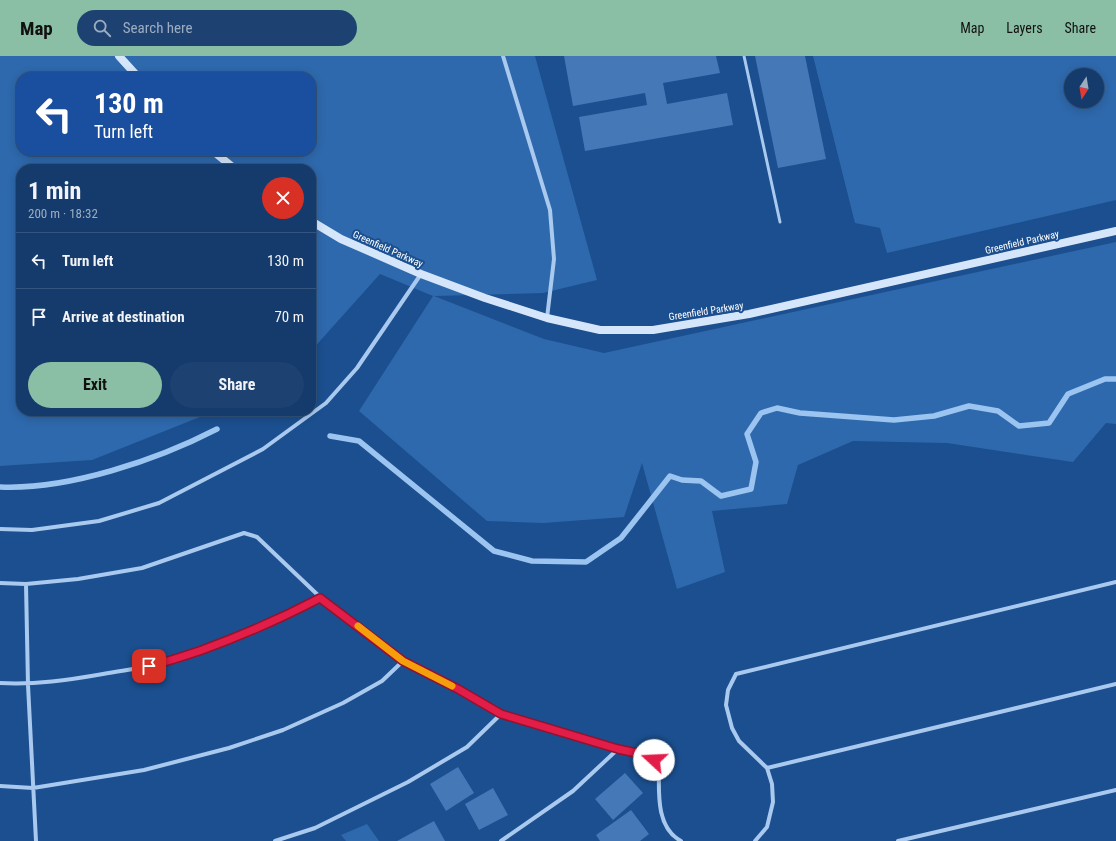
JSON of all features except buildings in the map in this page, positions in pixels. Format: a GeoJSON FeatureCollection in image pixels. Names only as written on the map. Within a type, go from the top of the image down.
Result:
{"type":"FeatureCollection","features":[{"type":"Feature","properties":{"kind":"main road"},"geometry":{"type":"LineString","coordinates":[[119,56],[133,72]]}},
{"type":"Feature","properties":{"kind":"main road"},"geometry":{"type":"LineString","coordinates":[[220,156],[229,164]]}},
{"type":"Feature","properties":{"kind":"main road","name":"Greenfield Parkway"},"geometry":{"type":"LineString","coordinates":[[316,224],[341,239],[421,274],[485,298],[548,318],[600,330],[653,330],[750,314],[1116,231]]}},
{"type":"Feature","properties":{"kind":"street"},"geometry":{"type":"LineString","coordinates":[[503,56],[550,210],[554,259],[548,318]]}},
{"type":"Feature","properties":{"kind":"street"},"geometry":{"type":"LineString","coordinates":[[316,410],[326,403],[357,368],[421,274]]}},
{"type":"Feature","properties":{"kind":"street"},"geometry":{"type":"LineString","coordinates":[[0,529],[32,530],[99,521],[159,503],[262,449],[308,416]]}},
{"type":"Feature","properties":{"kind":"street"},"geometry":{"type":"LineString","coordinates":[[0,583],[26,584],[78,579],[142,568],[244,533],[257,537],[320,598],[403,661],[458,689],[501,714],[618,749],[646,755],[654,760],[659,766],[658,798],[662,816],[673,837],[681,841]]}},
{"type":"Feature","properties":{"kind":"street"},"geometry":{"type":"LineString","coordinates":[[755,841],[767,827],[773,802],[772,784],[767,768],[739,741],[732,728],[726,705],[728,690],[736,674],[1116,582]]}},
{"type":"Feature","properties":{"kind":"street"},"geometry":{"type":"LineString","coordinates":[[26,584],[32,788],[36,841]]}},
{"type":"Feature","properties":{"kind":"street"},"geometry":{"type":"LineString","coordinates":[[0,683],[28,685],[86,677],[164,663],[234,638],[280,619],[320,598]]}},
{"type":"Feature","properties":{"kind":"street"},"geometry":{"type":"LineString","coordinates":[[0,786],[32,788],[144,770],[229,748],[276,732],[343,703],[382,681],[403,661]]}},
{"type":"Feature","properties":{"kind":"street"},"geometry":{"type":"LineString","coordinates":[[767,768],[1116,684]]}},
{"type":"Feature","properties":{"kind":"street"},"geometry":{"type":"LineString","coordinates":[[275,841],[315,828],[408,782],[467,747],[501,714]]}},
{"type":"Feature","properties":{"kind":"street"},"geometry":{"type":"LineString","coordinates":[[501,841],[574,791],[618,749]]}},
{"type":"Feature","properties":{"kind":"street"},"geometry":{"type":"LineString","coordinates":[[898,841],[1116,790]]}},
{"type":"Feature","properties":{"kind":"street"},"geometry":{"type":"LineString","coordinates":[[669,841],[673,837]]}},
{"type":"Feature","properties":{"kind":"lane"},"geometry":{"type":"LineString","coordinates":[[744,56],[780,222]]}},
{"type":"Feature","properties":{"kind":"shaded area"},"geometry":{"type":"Polygon","coordinates":[[[0,56],[535,56],[597,280],[543,293],[434,296],[544,339],[604,353],[1116,242],[1116,424],[1106,423],[1073,462],[947,443],[853,441],[798,465],[787,504],[712,511],[725,572],[677,589],[642,463],[624,517],[543,523],[487,521],[359,411],[433,296],[380,274],[316,345],[316,164],[16,164],[16,416],[202,416],[92,460],[0,466],[0,56]]]}},
{"type":"Feature","properties":{"kind":"shaded area"},"geometry":{"type":"Polygon","coordinates":[[[813,56],[1116,56],[1116,200],[887,253],[880,228],[855,223],[813,56]]]}},
{"type":"Feature","properties":{"kind":"shaded area"},"geometry":{"type":"Polygon","coordinates":[[[367,824],[379,841],[346,841],[341,835],[367,824]]]}},
{"type":"Feature","properties":{"kind":"waterway"},"geometry":{"type":"LineString","coordinates":[[330,436],[359,441],[494,551],[532,561],[586,562],[621,538],[670,476],[682,480],[701,481],[721,496],[751,489],[756,462],[747,434],[761,413],[777,408],[800,413],[894,420],[934,416],[969,406],[998,411],[1019,426],[1049,423],[1068,394],[1105,379],[1116,379]]}},
{"type":"Feature","properties":{"kind":"waterway"},"geometry":{"type":"LineString","coordinates":[[0,487],[26,487],[54,484],[112,471],[167,452],[217,429]]}},
{"type":"Feature","properties":{"kind":"slow traffic"},"geometry":{"type":"LineString","coordinates":[[358,626],[403,661],[452,686]]}},
{"type":"Feature","properties":{"kind":"route"},"geometry":{"type":"LineString","coordinates":[[149,666],[164,663],[234,638],[280,619],[320,598],[403,661],[458,689],[501,714],[618,749],[646,755],[654,760]]}}]}
